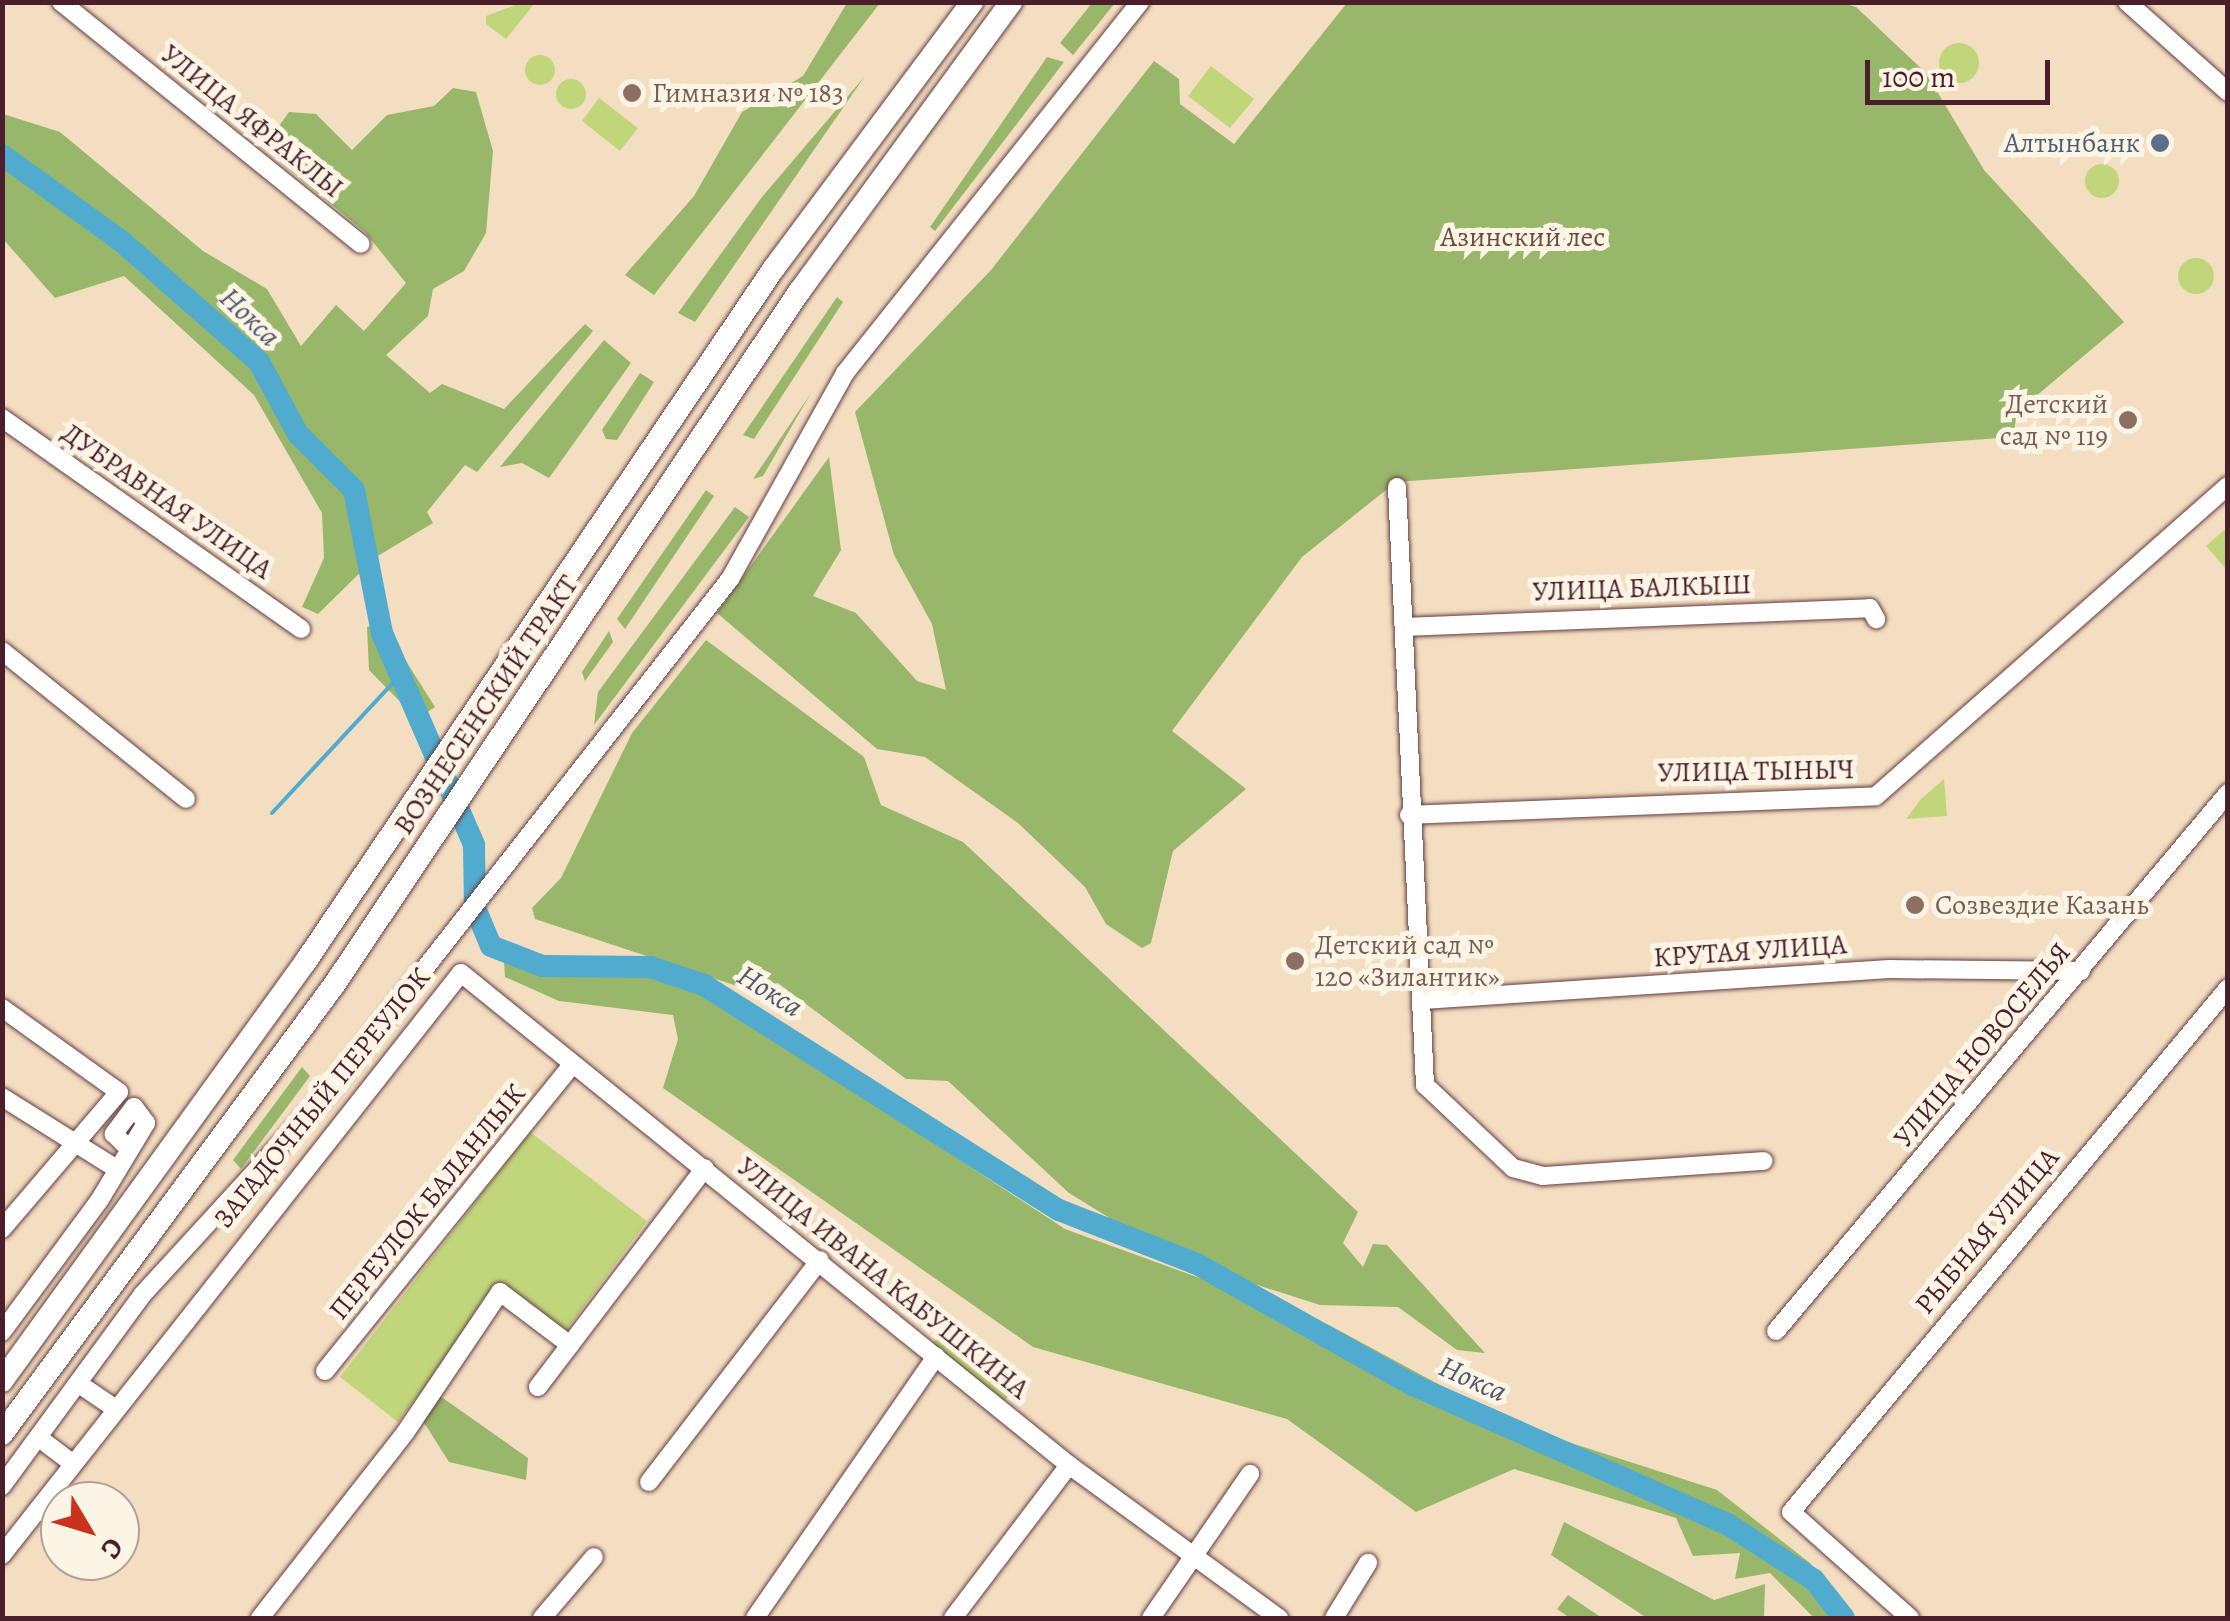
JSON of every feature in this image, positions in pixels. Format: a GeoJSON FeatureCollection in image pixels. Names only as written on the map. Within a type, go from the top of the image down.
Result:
{"type":"FeatureCollection","features":[{"type":"Feature","properties":{"kind":"main road","name":"ВОЗНЕСЕНСКИЙ ТРАКТ"},"geometry":{"type":"LineString","coordinates":[[2,1381],[470,721],[774,268],[972,2]]}},
{"type":"Feature","properties":{"kind":"main road","name":"ВОЗНЕСЕНСКИЙ ТРАКТ"},"geometry":{"type":"LineString","coordinates":[[2,1434],[430,844],[799,292],[1011,2]]}},
{"type":"Feature","properties":{"kind":"street","name":"УЛИЦА ЯФРАКЛЫ"},"geometry":{"type":"LineString","coordinates":[[62,2],[362,244]]}},
{"type":"Feature","properties":{"kind":"street"},"geometry":{"type":"LineString","coordinates":[[2,1486],[143,1294],[328,1092],[730,579],[856,358],[1140,2]]}},
{"type":"Feature","properties":{"kind":"street"},"geometry":{"type":"LineString","coordinates":[[2127,2],[2228,92]]}},
{"type":"Feature","properties":{"kind":"street","name":"ДУБРАВНАЯ УЛИЦА"},"geometry":{"type":"LineString","coordinates":[[2,418],[302,628]]}},
{"type":"Feature","properties":{"kind":"street"},"geometry":{"type":"LineString","coordinates":[[1397,486],[1409,815],[1423,1000],[1425,1086],[1513,1168],[1565,1177],[1763,1161]]}},
{"type":"Feature","properties":{"kind":"street","name":"УЛИЦА ТЫНЫЧ"},"geometry":{"type":"LineString","coordinates":[[1409,815],[1876,796],[2228,486]]}},
{"type":"Feature","properties":{"kind":"street","name":"УЛИЦА БАЛКЫШ"},"geometry":{"type":"LineString","coordinates":[[1404,627],[1870,608],[1876,619]]}},
{"type":"Feature","properties":{"kind":"street"},"geometry":{"type":"LineString","coordinates":[[2,651],[186,800]]}},
{"type":"Feature","properties":{"kind":"street","name":"УЛИЦА НОВОСЕЛЬЯ"},"geometry":{"type":"LineString","coordinates":[[1776,1330],[2228,794]]}},
{"type":"Feature","properties":{"kind":"street","name":"КРУТАЯ УЛИЦА"},"geometry":{"type":"LineString","coordinates":[[1423,1000],[1888,969],[2081,971]]}},
{"type":"Feature","properties":{"kind":"street","name":"УЛИЦА ИВАНА КАБУШКИНА"},"geometry":{"type":"LineString","coordinates":[[460,973],[570,1067],[820,1260],[1069,1465],[1279,1618]]}},
{"type":"Feature","properties":{"kind":"street","name":"ЗАГАДОЧНЫЙ ПЕРЕУЛОК"},"geometry":{"type":"LineString","coordinates":[[2,1554],[228,1259],[460,973]]}},
{"type":"Feature","properties":{"kind":"street","name":"РЫБНАЯ УЛИЦА"},"geometry":{"type":"LineString","coordinates":[[1910,1618],[1791,1512],[2228,988]]}},
{"type":"Feature","properties":{"kind":"street"},"geometry":{"type":"LineString","coordinates":[[2,1008],[119,1092],[2,1229]]}},
{"type":"Feature","properties":{"kind":"street","name":"ПЕРЕУЛОК БАЛАНЛЫК"},"geometry":{"type":"LineString","coordinates":[[325,1371],[570,1067]]}},
{"type":"Feature","properties":{"kind":"street"},"geometry":{"type":"LineString","coordinates":[[2,1097],[79,1141],[115,1168]]}},
{"type":"Feature","properties":{"kind":"street"},"geometry":{"type":"LineString","coordinates":[[2,1332],[129,1149]]}},
{"type":"Feature","properties":{"kind":"street"},"geometry":{"type":"LineString","coordinates":[[538,1387],[704,1168]]}},
{"type":"Feature","properties":{"kind":"street"},"geometry":{"type":"LineString","coordinates":[[650,1482],[820,1260]]}},
{"type":"Feature","properties":{"kind":"street"},"geometry":{"type":"LineString","coordinates":[[260,1618],[405,1433],[500,1292],[570,1344]]}},
{"type":"Feature","properties":{"kind":"street"},"geometry":{"type":"LineString","coordinates":[[755,1618],[936,1358]]}},
{"type":"Feature","properties":{"kind":"street"},"geometry":{"type":"LineString","coordinates":[[79,1384],[113,1407]]}},
{"type":"Feature","properties":{"kind":"street"},"geometry":{"type":"LineString","coordinates":[[39,1438],[71,1462]]}},
{"type":"Feature","properties":{"kind":"street"},"geometry":{"type":"LineString","coordinates":[[953,1618],[1069,1465]]}},
{"type":"Feature","properties":{"kind":"street"},"geometry":{"type":"LineString","coordinates":[[1151,1618],[1250,1474]]}},
{"type":"Feature","properties":{"kind":"street"},"geometry":{"type":"LineString","coordinates":[[542,1618],[594,1557]]}},
{"type":"Feature","properties":{"kind":"street"},"geometry":{"type":"LineString","coordinates":[[1334,1618],[1368,1563]]}},
{"type":"Feature","properties":{"kind":"green space","name":"Азинский лес"},"geometry":{"type":"Polygon","coordinates":[[[1839,2],[1856,7],[1926,73],[1984,170],[2124,322],[2017,412],[2013,437],[1396,482],[1302,557],[1172,731],[1246,789],[1173,851],[1151,943],[1142,948],[1106,924],[1085,887],[1018,823],[925,757],[877,749],[717,613],[829,457],[841,550],[813,596],[856,613],[917,681],[946,690],[932,624],[894,555],[855,412],[991,270],[1154,61],[1179,79],[1180,104],[1234,144],[1347,3],[1839,2]]]}},
{"type":"Feature","properties":{"kind":"green space"},"geometry":{"type":"Polygon","coordinates":[[[521,3],[535,3],[506,39],[486,24],[486,16],[521,3]]]}},
{"type":"Feature","properties":{"kind":"green space"},"geometry":{"type":"Polygon","coordinates":[[[847,3],[880,3],[654,295],[625,275],[694,196],[742,112],[803,76],[847,3]]]}},
{"type":"Feature","properties":{"kind":"green space"},"geometry":{"type":"Polygon","coordinates":[[[1092,3],[1115,3],[1073,55],[1060,43],[1092,3]]]}},
{"type":"Feature","properties":{"kind":"green space"},"geometry":{"type":"Polygon","coordinates":[[[1959,43],[1973,49],[1979,63],[1973,77],[1959,83],[1945,77],[1939,63],[1945,49],[1959,43]]]}},
{"type":"Feature","properties":{"kind":"green space"},"geometry":{"type":"Polygon","coordinates":[[[540,55],[551,59],[555,70],[551,81],[540,85],[529,81],[525,70],[529,59],[540,55]]]}},
{"type":"Feature","properties":{"kind":"green space"},"geometry":{"type":"Polygon","coordinates":[[[1047,57],[1064,62],[935,231],[930,227],[1047,57]]]}},
{"type":"Feature","properties":{"kind":"green space"},"geometry":{"type":"Polygon","coordinates":[[[1211,66],[1254,99],[1230,128],[1188,96],[1211,66]]]}},
{"type":"Feature","properties":{"kind":"green space"},"geometry":{"type":"Polygon","coordinates":[[[865,76],[695,322],[678,313],[762,197],[865,76]]]}},
{"type":"Feature","properties":{"kind":"green space"},"geometry":{"type":"Polygon","coordinates":[[[571,79],[582,83],[586,94],[582,105],[571,109],[560,105],[556,94],[560,83],[571,79]]]}},
{"type":"Feature","properties":{"kind":"green space"},"geometry":{"type":"Polygon","coordinates":[[[453,88],[476,92],[493,151],[486,233],[464,271],[433,289],[428,316],[386,355],[430,393],[442,384],[504,409],[585,324],[593,331],[477,472],[465,465],[427,512],[433,523],[376,557],[318,614],[302,607],[324,558],[322,513],[254,395],[124,276],[55,298],[3,239],[3,114],[60,132],[203,251],[267,289],[301,346],[336,305],[364,331],[406,283],[365,232],[280,162],[274,133],[289,112],[316,114],[352,150],[387,115],[434,106],[453,88]]]}},
{"type":"Feature","properties":{"kind":"green space"},"geometry":{"type":"Polygon","coordinates":[[[599,98],[638,128],[620,151],[582,121],[599,98]]]}},
{"type":"Feature","properties":{"kind":"green space"},"geometry":{"type":"Polygon","coordinates":[[[2102,164],[2114,169],[2119,181],[2114,193],[2102,198],[2090,193],[2085,181],[2090,169],[2102,164]]]}},
{"type":"Feature","properties":{"kind":"green space"},"geometry":{"type":"Polygon","coordinates":[[[2196,258],[2209,263],[2214,276],[2209,289],[2196,294],[2183,289],[2178,276],[2183,263],[2196,258]]]}},
{"type":"Feature","properties":{"kind":"green space"},"geometry":{"type":"Polygon","coordinates":[[[837,297],[843,302],[754,439],[743,435],[837,297]]]}},
{"type":"Feature","properties":{"kind":"green space"},"geometry":{"type":"Polygon","coordinates":[[[604,340],[631,363],[549,478],[522,463],[500,467],[604,340]]]}},
{"type":"Feature","properties":{"kind":"green space"},"geometry":{"type":"Polygon","coordinates":[[[640,373],[654,382],[617,440],[606,439],[602,430],[640,373]]]}},
{"type":"Feature","properties":{"kind":"green space"},"geometry":{"type":"Polygon","coordinates":[[[811,393],[763,476],[753,479],[811,393]]]}},
{"type":"Feature","properties":{"kind":"green space"},"geometry":{"type":"Polygon","coordinates":[[[706,490],[714,496],[625,629],[617,619],[706,490]]]}},
{"type":"Feature","properties":{"kind":"green space"},"geometry":{"type":"Polygon","coordinates":[[[735,507],[749,517],[594,725],[598,692],[735,507]]]}},
{"type":"Feature","properties":{"kind":"green space"},"geometry":{"type":"Polygon","coordinates":[[[2224,530],[2227,533],[2227,570],[2206,546],[2224,530]]]}},
{"type":"Feature","properties":{"kind":"green space"},"geometry":{"type":"Polygon","coordinates":[[[382,623],[435,707],[417,719],[369,670],[367,627],[382,623]]]}},
{"type":"Feature","properties":{"kind":"green space"},"geometry":{"type":"Polygon","coordinates":[[[609,631],[613,642],[585,681],[582,672],[609,631]]]}},
{"type":"Feature","properties":{"kind":"green space"},"geometry":{"type":"Polygon","coordinates":[[[706,640],[864,757],[881,805],[963,842],[1358,1212],[1343,1243],[1363,1267],[1373,1244],[1387,1245],[1485,1353],[1457,1350],[1398,1307],[1320,1305],[1176,1259],[1069,1193],[948,1081],[906,1079],[778,983],[746,989],[535,919],[532,908],[561,878],[632,733],[706,640]]]}},
{"type":"Feature","properties":{"kind":"green space"},"geometry":{"type":"Polygon","coordinates":[[[1944,779],[1947,816],[1906,819],[1921,799],[1944,779]]]}},
{"type":"Feature","properties":{"kind":"green space"},"geometry":{"type":"Polygon","coordinates":[[[504,962],[534,972],[650,973],[701,990],[1065,1229],[1329,1325],[1512,1424],[1717,1490],[1810,1563],[1851,1618],[1814,1618],[1770,1573],[1735,1579],[1740,1553],[1693,1556],[1676,1518],[1514,1469],[1416,1512],[1287,1419],[1033,1347],[663,1088],[678,1039],[673,1015],[559,1001],[505,977],[504,962]]]}},
{"type":"Feature","properties":{"kind":"green space"},"geometry":{"type":"Polygon","coordinates":[[[302,1067],[310,1076],[241,1169],[233,1160],[302,1067]]]}},
{"type":"Feature","properties":{"kind":"green space"},"geometry":{"type":"Polygon","coordinates":[[[530,1132],[647,1221],[564,1333],[500,1286],[398,1422],[340,1377],[530,1132]]]}},
{"type":"Feature","properties":{"kind":"green space"},"geometry":{"type":"Polygon","coordinates":[[[947,1325],[1020,1380],[1003,1403],[930,1347],[947,1325]]]}},
{"type":"Feature","properties":{"kind":"green space"},"geometry":{"type":"Polygon","coordinates":[[[440,1396],[528,1458],[526,1480],[449,1462],[423,1421],[440,1396]]]}},
{"type":"Feature","properties":{"kind":"green space"},"geometry":{"type":"Polygon","coordinates":[[[1564,1522],[1714,1600],[1765,1584],[1764,1618],[1647,1618],[1551,1555],[1564,1522]]]}},
{"type":"Feature","properties":{"kind":"green space"},"geometry":{"type":"Polygon","coordinates":[[[1568,1595],[1602,1618],[1570,1618],[1557,1609],[1568,1595]]]}},
{"type":"Feature","properties":{"kind":"waterway","name":"Нокса"},"geometry":{"type":"LineString","coordinates":[[2,155],[120,240],[259,362],[298,434],[354,490],[382,633],[474,845],[475,908],[491,946],[542,966],[650,967],[704,985],[1059,1210],[1197,1264],[1413,1385],[1729,1525],[1814,1580],[1844,1618]]}},
{"type":"Feature","properties":{"kind":"waterway"},"geometry":{"type":"LineString","coordinates":[[272,813],[404,671]]}},
{"type":"Feature","properties":{"kind":"place","name":"Гимназия № 183"},"geometry":{"type":"Point","coordinates":[632,93]}},
{"type":"Feature","properties":{"kind":"place","name":"Алтынбанк"},"geometry":{"type":"Point","coordinates":[2160,143]}},
{"type":"Feature","properties":{"kind":"place","name":"Детский сад № 119"},"geometry":{"type":"Point","coordinates":[2128,420]}},
{"type":"Feature","properties":{"kind":"place","name":"Созвездие Казань"},"geometry":{"type":"Point","coordinates":[1915,905]}},
{"type":"Feature","properties":{"kind":"place","name":"Детский сад № 120 «Зилантик»"},"geometry":{"type":"Point","coordinates":[1295,961]}}]}
